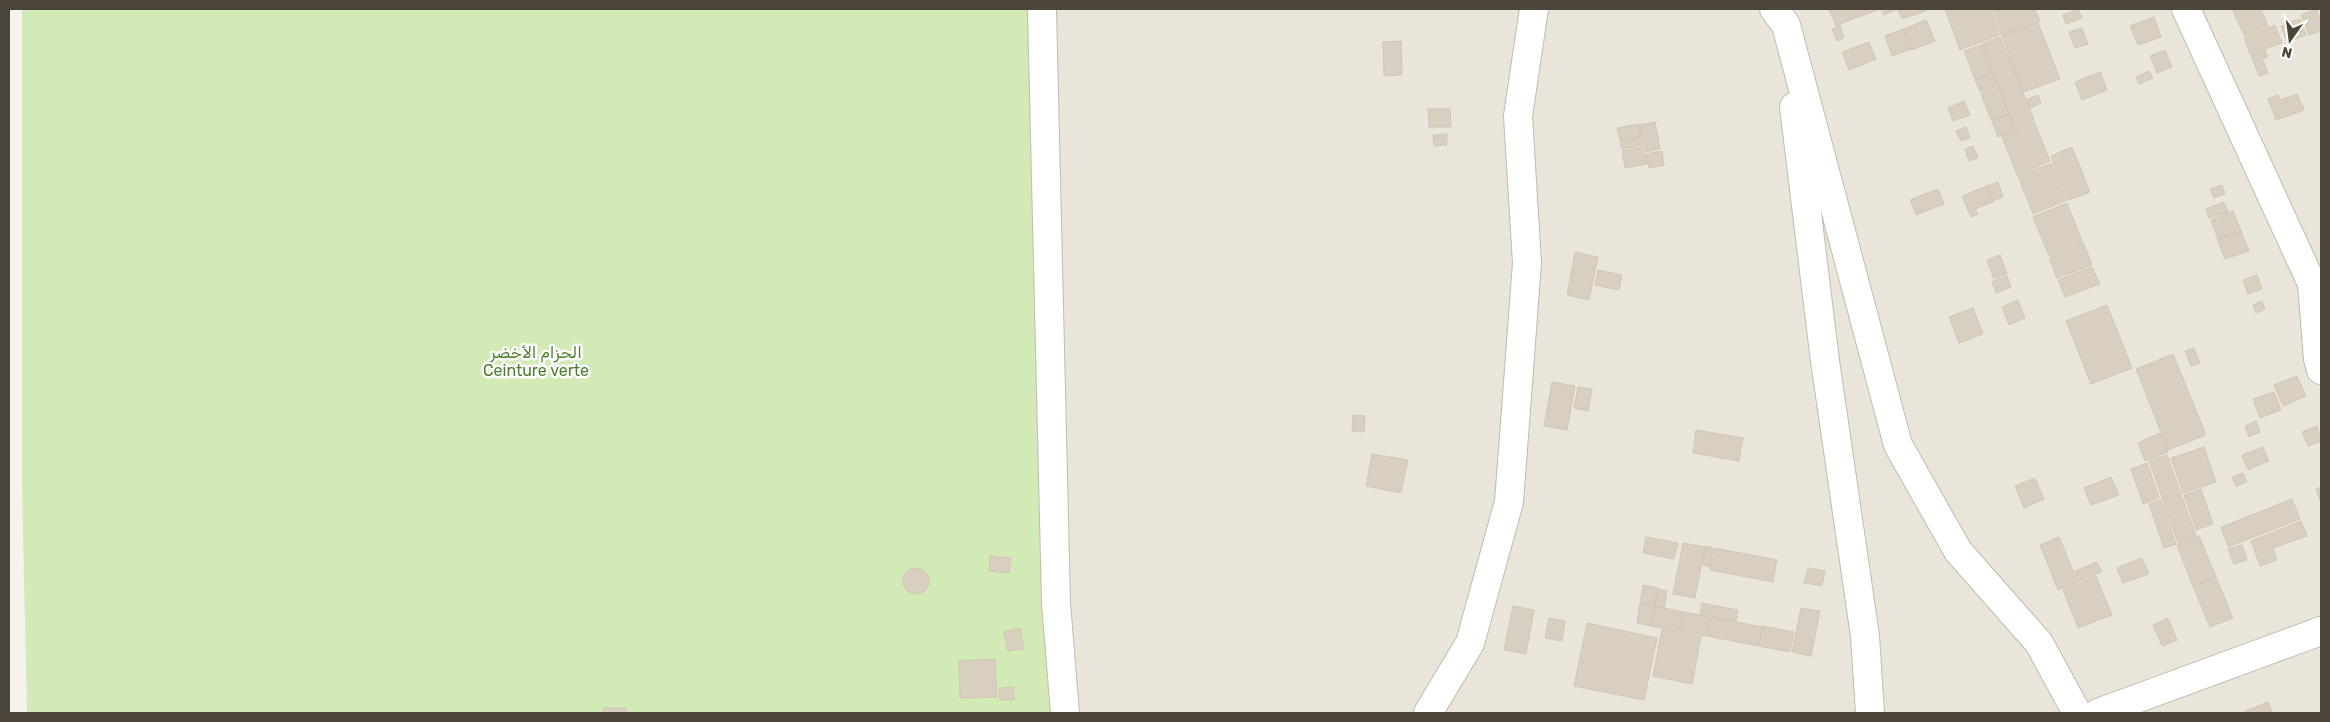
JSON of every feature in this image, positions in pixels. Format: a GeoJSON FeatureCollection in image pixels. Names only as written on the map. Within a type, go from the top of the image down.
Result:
{"type":"FeatureCollection","features":[{"type":"Feature","properties":{"kind":"street"},"geometry":{"type":"LineString","coordinates":[[1042,9],[1056,602],[1065,713]]}},
{"type":"Feature","properties":{"kind":"street"},"geometry":{"type":"LineString","coordinates":[[1428,713],[1470,643],[1509,502],[1527,263],[1518,116],[1534,9]]}},
{"type":"Feature","properties":{"kind":"street"},"geometry":{"type":"LineString","coordinates":[[2186,9],[2312,284],[2318,359],[2321,370]]}},
{"type":"Feature","properties":{"kind":"street"},"geometry":{"type":"LineString","coordinates":[[1780,17],[1825,361],[1865,636],[1870,713]]}},
{"type":"Feature","properties":{"kind":"street"},"geometry":{"type":"LineString","coordinates":[[1780,17],[1898,445],[1958,552],[2039,643],[2078,713]]}},
{"type":"Feature","properties":{"kind":"street"},"geometry":{"type":"LineString","coordinates":[[2098,713],[2321,631]]}},
{"type":"Feature","properties":{"kind":"shaded area"},"geometry":{"type":"Polygon","coordinates":[[[929,9],[2321,9],[2321,713],[911,713],[929,9]]]}},
{"type":"Feature","properties":{"kind":"green space","name":"الحزام الأخضر Ceinture verte"},"geometry":{"type":"Polygon","coordinates":[[[22,9],[1032,9],[1051,713],[27,713],[22,486],[22,9]]]}},
{"type":"Feature","properties":{"kind":"building"},"geometry":{"type":"Polygon","coordinates":[[[1829,9],[1851,9],[1855,18],[1836,26],[1829,9]]]}},
{"type":"Feature","properties":{"kind":"building"},"geometry":{"type":"Polygon","coordinates":[[[1852,9],[1880,9],[1856,18],[1852,9]]]}},
{"type":"Feature","properties":{"kind":"building"},"geometry":{"type":"Polygon","coordinates":[[[1881,9],[1898,9],[1884,15],[1881,9]]]}},
{"type":"Feature","properties":{"kind":"building"},"geometry":{"type":"Polygon","coordinates":[[[1898,9],[1925,9],[1926,11],[1902,19],[1898,9]]]}},
{"type":"Feature","properties":{"kind":"building"},"geometry":{"type":"Polygon","coordinates":[[[1945,9],[1990,9],[1999,35],[1960,50],[1945,9]]]}},
{"type":"Feature","properties":{"kind":"building"},"geometry":{"type":"Polygon","coordinates":[[[1992,9],[2035,9],[2040,21],[2001,35],[1992,9]]]}},
{"type":"Feature","properties":{"kind":"building"},"geometry":{"type":"Polygon","coordinates":[[[2078,9],[2082,18],[2066,24],[2063,15],[2078,9]]]}},
{"type":"Feature","properties":{"kind":"building"},"geometry":{"type":"Polygon","coordinates":[[[2232,9],[2261,9],[2268,26],[2244,35],[2232,9]]]}},
{"type":"Feature","properties":{"kind":"building"},"geometry":{"type":"Polygon","coordinates":[[[2316,9],[2321,21],[2321,31],[2309,35],[2301,15],[2316,9]]]}},
{"type":"Feature","properties":{"kind":"building"},"geometry":{"type":"Polygon","coordinates":[[[2154,17],[2161,37],[2138,45],[2130,26],[2154,17]]]}},
{"type":"Feature","properties":{"kind":"building"},"geometry":{"type":"Polygon","coordinates":[[[2300,19],[2306,35],[2287,42],[2281,26],[2300,19]]]}},
{"type":"Feature","properties":{"kind":"building"},"geometry":{"type":"Polygon","coordinates":[[[1926,20],[1935,41],[1912,50],[1904,29],[1926,20]]]}},
{"type":"Feature","properties":{"kind":"building"},"geometry":{"type":"Polygon","coordinates":[[[2038,23],[2060,79],[2023,92],[2002,36],[2038,23]]]}},
{"type":"Feature","properties":{"kind":"building"},"geometry":{"type":"Polygon","coordinates":[[[2275,25],[2282,43],[2250,54],[2244,37],[2275,25]]]}},
{"type":"Feature","properties":{"kind":"building"},"geometry":{"type":"Polygon","coordinates":[[[1840,26],[1844,38],[1837,41],[1832,29],[1840,26]]]}},
{"type":"Feature","properties":{"kind":"building"},"geometry":{"type":"Polygon","coordinates":[[[2082,28],[2088,44],[2075,48],[2069,32],[2082,28]]]}},
{"type":"Feature","properties":{"kind":"building"},"geometry":{"type":"Polygon","coordinates":[[[1903,29],[1911,49],[1892,56],[1885,36],[1903,29]]]}},
{"type":"Feature","properties":{"kind":"building"},"geometry":{"type":"Polygon","coordinates":[[[2000,37],[2034,119],[2015,127],[1982,44],[2000,37]]]}},
{"type":"Feature","properties":{"kind":"building"},"geometry":{"type":"Polygon","coordinates":[[[1401,41],[1402,75],[1384,76],[1383,42],[1401,41]]]}},
{"type":"Feature","properties":{"kind":"building"},"geometry":{"type":"Polygon","coordinates":[[[1869,42],[1876,59],[1849,70],[1842,52],[1869,42]]]}},
{"type":"Feature","properties":{"kind":"building"},"geometry":{"type":"Polygon","coordinates":[[[1981,45],[1992,73],[1975,79],[1964,51],[1981,45]]]}},
{"type":"Feature","properties":{"kind":"building"},"geometry":{"type":"Polygon","coordinates":[[[2165,50],[2172,67],[2157,73],[2150,56],[2165,50]]]}},
{"type":"Feature","properties":{"kind":"building"},"geometry":{"type":"Polygon","coordinates":[[[2265,50],[2268,57],[2262,59],[2268,73],[2259,76],[2251,55],[2265,50]]]}},
{"type":"Feature","properties":{"kind":"building"},"geometry":{"type":"Polygon","coordinates":[[[2149,71],[2153,78],[2139,84],[2136,77],[2149,71]]]}},
{"type":"Feature","properties":{"kind":"building"},"geometry":{"type":"Polygon","coordinates":[[[2100,72],[2107,90],[2082,100],[2075,82],[2100,72]]]}},
{"type":"Feature","properties":{"kind":"building"},"geometry":{"type":"Polygon","coordinates":[[[1992,73],[1998,86],[1980,92],[1975,80],[1992,73]]]}},
{"type":"Feature","properties":{"kind":"building"},"geometry":{"type":"Polygon","coordinates":[[[1999,87],[2009,114],[1991,120],[1981,94],[1999,87]]]}},
{"type":"Feature","properties":{"kind":"building"},"geometry":{"type":"Polygon","coordinates":[[[2297,94],[2304,110],[2276,120],[2268,99],[2278,95],[2280,100],[2297,94]]]}},
{"type":"Feature","properties":{"kind":"building"},"geometry":{"type":"Polygon","coordinates":[[[2038,95],[2041,103],[2030,108],[2027,99],[2038,95]]]}},
{"type":"Feature","properties":{"kind":"building"},"geometry":{"type":"Polygon","coordinates":[[[1964,101],[1970,115],[1953,121],[1948,108],[1964,101]]]}},
{"type":"Feature","properties":{"kind":"building"},"geometry":{"type":"Polygon","coordinates":[[[1428,109],[1450,109],[1451,127],[1429,127],[1428,109]]]}},
{"type":"Feature","properties":{"kind":"building"},"geometry":{"type":"Polygon","coordinates":[[[2009,114],[2016,130],[1998,137],[1992,121],[2009,114]]]}},
{"type":"Feature","properties":{"kind":"building"},"geometry":{"type":"Polygon","coordinates":[[[2034,121],[2050,161],[2017,175],[2002,137],[2017,131],[2016,128],[2034,121]]]}},
{"type":"Feature","properties":{"kind":"building"},"geometry":{"type":"Polygon","coordinates":[[[1655,122],[1660,149],[1646,152],[1640,125],[1655,122]]]}},
{"type":"Feature","properties":{"kind":"building"},"geometry":{"type":"Polygon","coordinates":[[[1639,124],[1641,136],[1620,140],[1617,128],[1639,124]]]}},
{"type":"Feature","properties":{"kind":"building"},"geometry":{"type":"Polygon","coordinates":[[[1966,127],[1970,138],[1961,141],[1956,131],[1966,127]]]}},
{"type":"Feature","properties":{"kind":"building"},"geometry":{"type":"Polygon","coordinates":[[[1447,134],[1447,145],[1434,146],[1433,135],[1447,134]]]}},
{"type":"Feature","properties":{"kind":"building"},"geometry":{"type":"Polygon","coordinates":[[[1641,137],[1643,145],[1622,149],[1620,141],[1641,137]]]}},
{"type":"Feature","properties":{"kind":"building"},"geometry":{"type":"Polygon","coordinates":[[[1973,146],[1978,158],[1969,161],[1965,149],[1973,146]]]}},
{"type":"Feature","properties":{"kind":"building"},"geometry":{"type":"Polygon","coordinates":[[[1643,147],[1647,164],[1625,168],[1622,151],[1643,147]]]}},
{"type":"Feature","properties":{"kind":"building"},"geometry":{"type":"Polygon","coordinates":[[[2072,147],[2090,192],[2069,200],[2051,156],[2072,147]]]}},
{"type":"Feature","properties":{"kind":"building"},"geometry":{"type":"Polygon","coordinates":[[[1662,151],[1664,165],[1649,168],[1646,154],[1662,151]]]}},
{"type":"Feature","properties":{"kind":"building"},"geometry":{"type":"Polygon","coordinates":[[[2052,163],[2067,200],[2033,214],[2018,176],[2052,163]]]}},
{"type":"Feature","properties":{"kind":"building"},"geometry":{"type":"Polygon","coordinates":[[[1998,182],[2003,197],[1993,201],[1987,186],[1998,182]]]}},
{"type":"Feature","properties":{"kind":"building"},"geometry":{"type":"Polygon","coordinates":[[[2222,185],[2225,194],[2214,198],[2210,189],[2222,185]]]}},
{"type":"Feature","properties":{"kind":"building"},"geometry":{"type":"Polygon","coordinates":[[[1987,186],[1993,202],[1975,209],[1978,214],[1971,217],[1962,196],[1987,186]]]}},
{"type":"Feature","properties":{"kind":"building"},"geometry":{"type":"Polygon","coordinates":[[[1938,189],[1944,204],[1916,215],[1910,200],[1938,189]]]}},
{"type":"Feature","properties":{"kind":"building"},"geometry":{"type":"Polygon","coordinates":[[[2224,202],[2228,212],[2209,218],[2206,209],[2224,202]]]}},
{"type":"Feature","properties":{"kind":"building"},"geometry":{"type":"Polygon","coordinates":[[[2067,203],[2083,243],[2049,256],[2033,217],[2067,203]]]}},
{"type":"Feature","properties":{"kind":"building"},"geometry":{"type":"Polygon","coordinates":[[[2233,211],[2241,231],[2218,239],[2211,220],[2233,211]]]}},
{"type":"Feature","properties":{"kind":"building"},"geometry":{"type":"Polygon","coordinates":[[[2241,231],[2249,251],[2225,259],[2217,239],[2241,231]]]}},
{"type":"Feature","properties":{"kind":"building"},"geometry":{"type":"Polygon","coordinates":[[[2084,244],[2092,265],[2057,278],[2049,258],[2084,244]]]}},
{"type":"Feature","properties":{"kind":"building"},"geometry":{"type":"Polygon","coordinates":[[[1575,252],[1598,257],[1589,300],[1567,295],[1575,252]]]}},
{"type":"Feature","properties":{"kind":"building"},"geometry":{"type":"Polygon","coordinates":[[[2000,255],[2007,274],[1994,279],[1987,260],[2000,255]]]}},
{"type":"Feature","properties":{"kind":"building"},"geometry":{"type":"Polygon","coordinates":[[[2092,267],[2100,284],[2065,297],[2058,280],[2092,267]]]}},
{"type":"Feature","properties":{"kind":"building"},"geometry":{"type":"Polygon","coordinates":[[[1598,270],[1622,275],[1619,290],[1595,285],[1598,270]]]}},
{"type":"Feature","properties":{"kind":"building"},"geometry":{"type":"Polygon","coordinates":[[[2257,275],[2262,289],[2248,294],[2243,280],[2257,275]]]}},
{"type":"Feature","properties":{"kind":"building"},"geometry":{"type":"Polygon","coordinates":[[[2007,276],[2011,287],[1996,293],[1992,282],[2007,276]]]}},
{"type":"Feature","properties":{"kind":"building"},"geometry":{"type":"Polygon","coordinates":[[[2018,300],[2025,318],[2009,325],[2002,307],[2018,300]]]}},
{"type":"Feature","properties":{"kind":"building"},"geometry":{"type":"Polygon","coordinates":[[[2262,301],[2265,309],[2256,313],[2253,305],[2262,301]]]}},
{"type":"Feature","properties":{"kind":"building"},"geometry":{"type":"Polygon","coordinates":[[[2107,305],[2132,368],[2091,384],[2066,321],[2107,305]]]}},
{"type":"Feature","properties":{"kind":"building"},"geometry":{"type":"Polygon","coordinates":[[[1973,308],[1983,334],[1959,343],[1949,317],[1973,308]]]}},
{"type":"Feature","properties":{"kind":"building"},"geometry":{"type":"Polygon","coordinates":[[[2194,348],[2200,363],[2191,366],[2185,351],[2194,348]]]}},
{"type":"Feature","properties":{"kind":"building"},"geometry":{"type":"Polygon","coordinates":[[[2173,354],[2206,435],[2168,450],[2136,369],[2173,354]]]}},
{"type":"Feature","properties":{"kind":"building"},"geometry":{"type":"Polygon","coordinates":[[[2297,376],[2306,396],[2283,406],[2274,385],[2297,376]]]}},
{"type":"Feature","properties":{"kind":"building"},"geometry":{"type":"Polygon","coordinates":[[[1552,382],[1575,386],[1567,430],[1544,426],[1552,382]]]}},
{"type":"Feature","properties":{"kind":"building"},"geometry":{"type":"Polygon","coordinates":[[[1578,387],[1592,389],[1588,411],[1574,408],[1578,387]]]}},
{"type":"Feature","properties":{"kind":"building"},"geometry":{"type":"Polygon","coordinates":[[[2274,392],[2281,410],[2260,418],[2253,399],[2274,392]]]}},
{"type":"Feature","properties":{"kind":"building"},"geometry":{"type":"Polygon","coordinates":[[[1353,415],[1365,416],[1364,432],[1352,431],[1353,415]]]}},
{"type":"Feature","properties":{"kind":"building"},"geometry":{"type":"Polygon","coordinates":[[[2256,421],[2260,432],[2249,437],[2245,426],[2256,421]]]}},
{"type":"Feature","properties":{"kind":"building"},"geometry":{"type":"Polygon","coordinates":[[[2317,426],[2321,441],[2308,446],[2302,432],[2317,426]]]}},
{"type":"Feature","properties":{"kind":"building"},"geometry":{"type":"Polygon","coordinates":[[[1696,430],[1743,438],[1739,461],[1693,453],[1696,430]]]}},
{"type":"Feature","properties":{"kind":"building"},"geometry":{"type":"Polygon","coordinates":[[[2160,433],[2168,452],[2145,461],[2138,443],[2160,433]]]}},
{"type":"Feature","properties":{"kind":"building"},"geometry":{"type":"Polygon","coordinates":[[[2204,447],[2216,482],[2183,493],[2171,458],[2204,447]]]}},
{"type":"Feature","properties":{"kind":"building"},"geometry":{"type":"Polygon","coordinates":[[[2263,447],[2269,461],[2248,470],[2242,455],[2263,447]]]}},
{"type":"Feature","properties":{"kind":"building"},"geometry":{"type":"Polygon","coordinates":[[[1372,454],[1408,460],[1401,493],[1366,486],[1372,454]]]}},
{"type":"Feature","properties":{"kind":"building"},"geometry":{"type":"Polygon","coordinates":[[[2167,455],[2196,536],[2178,543],[2149,461],[2167,455]]]}},
{"type":"Feature","properties":{"kind":"building"},"geometry":{"type":"Polygon","coordinates":[[[2147,463],[2159,498],[2143,504],[2131,469],[2147,463]]]}},
{"type":"Feature","properties":{"kind":"building"},"geometry":{"type":"Polygon","coordinates":[[[2243,473],[2247,482],[2236,486],[2232,477],[2243,473]]]}},
{"type":"Feature","properties":{"kind":"building"},"geometry":{"type":"Polygon","coordinates":[[[2111,477],[2119,495],[2091,505],[2084,488],[2111,477]]]}},
{"type":"Feature","properties":{"kind":"building"},"geometry":{"type":"Polygon","coordinates":[[[2035,478],[2044,499],[2024,508],[2015,486],[2035,478]]]}},
{"type":"Feature","properties":{"kind":"building"},"geometry":{"type":"Polygon","coordinates":[[[2321,487],[2321,503],[2316,489],[2321,487]]]}},
{"type":"Feature","properties":{"kind":"building"},"geometry":{"type":"Polygon","coordinates":[[[2201,489],[2213,524],[2196,530],[2184,495],[2201,489]]]}},
{"type":"Feature","properties":{"kind":"building"},"geometry":{"type":"Polygon","coordinates":[[[2292,499],[2300,519],[2228,547],[2221,527],[2292,499]]]}},
{"type":"Feature","properties":{"kind":"building"},"geometry":{"type":"Polygon","coordinates":[[[2161,500],[2176,544],[2164,548],[2149,504],[2161,500]]]}},
{"type":"Feature","properties":{"kind":"building"},"geometry":{"type":"Polygon","coordinates":[[[2301,521],[2307,536],[2273,548],[2277,560],[2260,566],[2251,541],[2301,521]]]}},
{"type":"Feature","properties":{"kind":"building"},"geometry":{"type":"Polygon","coordinates":[[[2199,536],[2216,577],[2193,586],[2177,545],[2199,536]]]}},
{"type":"Feature","properties":{"kind":"building"},"geometry":{"type":"Polygon","coordinates":[[[1646,537],[1678,543],[1674,559],[1643,553],[1646,537]]]}},
{"type":"Feature","properties":{"kind":"building"},"geometry":{"type":"Polygon","coordinates":[[[2059,537],[2078,582],[2058,590],[2040,545],[2059,537]]]}},
{"type":"Feature","properties":{"kind":"building"},"geometry":{"type":"Polygon","coordinates":[[[1683,543],[1705,547],[1695,598],[1673,594],[1683,543]]]}},
{"type":"Feature","properties":{"kind":"building"},"geometry":{"type":"Polygon","coordinates":[[[2242,545],[2247,560],[2234,564],[2228,549],[2242,545]]]}},
{"type":"Feature","properties":{"kind":"building"},"geometry":{"type":"Polygon","coordinates":[[[1706,546],[1713,548],[1710,567],[1703,565],[1706,546]]]}},
{"type":"Feature","properties":{"kind":"building"},"geometry":{"type":"Polygon","coordinates":[[[1715,548],[1777,560],[1773,582],[1710,570],[1715,548]]]}},
{"type":"Feature","properties":{"kind":"building"},"geometry":{"type":"Polygon","coordinates":[[[990,556],[1011,558],[1009,573],[989,571],[990,556]]]}},
{"type":"Feature","properties":{"kind":"building"},"geometry":{"type":"Polygon","coordinates":[[[2142,558],[2149,574],[2123,583],[2117,568],[2142,558]]]}},
{"type":"Feature","properties":{"kind":"building"},"geometry":{"type":"Polygon","coordinates":[[[2097,562],[2102,572],[2079,581],[2075,571],[2097,562]]]}},
{"type":"Feature","properties":{"kind":"building"},"geometry":{"type":"Polygon","coordinates":[[[916,568],[925,572],[929,581],[925,590],[916,594],[907,590],[903,581],[907,572],[916,568]]]}},
{"type":"Feature","properties":{"kind":"building"},"geometry":{"type":"Polygon","coordinates":[[[1808,568],[1825,571],[1822,586],[1804,583],[1808,568]]]}},
{"type":"Feature","properties":{"kind":"building"},"geometry":{"type":"Polygon","coordinates":[[[2096,576],[2112,615],[2078,628],[2063,590],[2096,576]]]}},
{"type":"Feature","properties":{"kind":"building"},"geometry":{"type":"Polygon","coordinates":[[[2216,577],[2233,618],[2210,627],[2193,586],[2216,577]]]}},
{"type":"Feature","properties":{"kind":"building"},"geometry":{"type":"Polygon","coordinates":[[[1643,585],[1658,588],[1654,606],[1640,603],[1643,585]]]}},
{"type":"Feature","properties":{"kind":"building"},"geometry":{"type":"Polygon","coordinates":[[[1658,589],[1667,591],[1664,608],[1655,606],[1658,589]]]}},
{"type":"Feature","properties":{"kind":"building"},"geometry":{"type":"Polygon","coordinates":[[[1640,603],[1655,606],[1651,626],[1637,623],[1640,603]]]}},
{"type":"Feature","properties":{"kind":"building"},"geometry":{"type":"Polygon","coordinates":[[[1702,603],[1738,610],[1736,621],[1700,614],[1702,603]]]}},
{"type":"Feature","properties":{"kind":"building"},"geometry":{"type":"Polygon","coordinates":[[[1513,606],[1534,610],[1526,654],[1504,650],[1513,606]]]}},
{"type":"Feature","properties":{"kind":"building"},"geometry":{"type":"Polygon","coordinates":[[[1655,606],[1683,612],[1679,631],[1651,626],[1655,606]]]}},
{"type":"Feature","properties":{"kind":"building"},"geometry":{"type":"Polygon","coordinates":[[[1801,608],[1820,611],[1811,656],[1792,652],[1801,608]]]}},
{"type":"Feature","properties":{"kind":"building"},"geometry":{"type":"Polygon","coordinates":[[[1683,612],[1710,617],[1706,636],[1679,631],[1683,612]]]}},
{"type":"Feature","properties":{"kind":"building"},"geometry":{"type":"Polygon","coordinates":[[[1711,617],[1762,627],[1759,646],[1707,636],[1711,617]]]}},
{"type":"Feature","properties":{"kind":"building"},"geometry":{"type":"Polygon","coordinates":[[[1549,618],[1565,621],[1562,641],[1545,638],[1549,618]]]}},
{"type":"Feature","properties":{"kind":"building"},"geometry":{"type":"Polygon","coordinates":[[[2168,618],[2177,640],[2162,646],[2153,625],[2168,618]]]}},
{"type":"Feature","properties":{"kind":"building"},"geometry":{"type":"Polygon","coordinates":[[[1587,623],[1657,638],[1644,700],[1574,686],[1587,623]]]}},
{"type":"Feature","properties":{"kind":"building"},"geometry":{"type":"Polygon","coordinates":[[[1763,626],[1794,632],[1790,652],[1759,646],[1763,626]]]}},
{"type":"Feature","properties":{"kind":"building"},"geometry":{"type":"Polygon","coordinates":[[[1020,628],[1024,649],[1008,651],[1004,632],[1020,628]]]}},
{"type":"Feature","properties":{"kind":"building"},"geometry":{"type":"Polygon","coordinates":[[[1662,629],[1701,637],[1692,684],[1653,676],[1662,629]]]}},
{"type":"Feature","properties":{"kind":"building"},"geometry":{"type":"Polygon","coordinates":[[[995,659],[997,697],[960,698],[959,661],[995,659]]]}},
{"type":"Feature","properties":{"kind":"building"},"geometry":{"type":"Polygon","coordinates":[[[1014,687],[1014,700],[1000,700],[999,688],[1014,687]]]}},
{"type":"Feature","properties":{"kind":"building"},"geometry":{"type":"Polygon","coordinates":[[[2268,702],[2272,713],[2246,713],[2245,711],[2268,702]]]}},
{"type":"Feature","properties":{"kind":"building"},"geometry":{"type":"Polygon","coordinates":[[[603,708],[626,708],[627,713],[604,713],[603,708]]]}}]}
